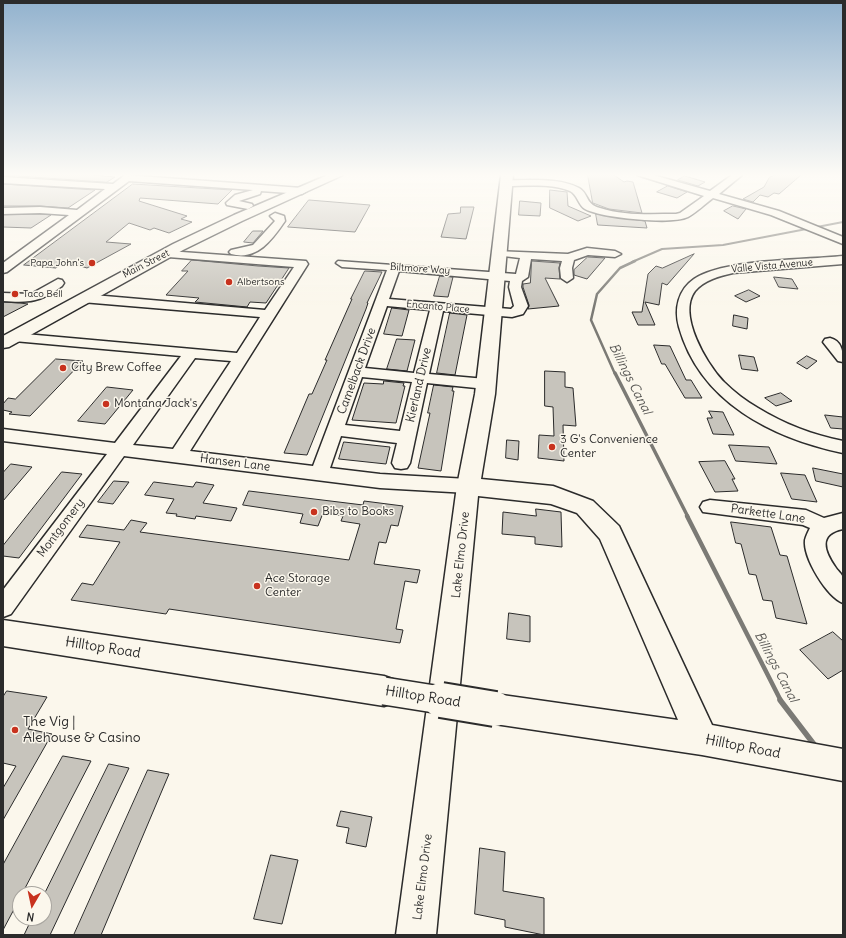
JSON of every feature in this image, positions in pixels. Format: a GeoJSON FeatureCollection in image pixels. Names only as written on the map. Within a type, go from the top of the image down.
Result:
{"type":"FeatureCollection","features":[{"type":"Feature","properties":{"kind":"main road","name":"Main Street"},"geometry":{"type":"LineString","coordinates":[[7,337],[173,241],[221,219]]}},
{"type":"Feature","properties":{"kind":"main road","name":"Main Street"},"geometry":{"type":"LineString","coordinates":[[7,337],[237,219]]}},
{"type":"Feature","properties":{"kind":"main road","name":"Lake Elmo Drive"},"geometry":{"type":"LineString","coordinates":[[416,935],[468,486],[486,384],[502,219]]}},
{"type":"Feature","properties":{"kind":"main road"},"geometry":{"type":"LineString","coordinates":[[468,486],[553,495],[584,507],[610,533],[702,739]]}},
{"type":"Feature","properties":{"kind":"main road","name":"Hilltop Road"},"geometry":{"type":"LineString","coordinates":[[3,633],[495,709],[702,739],[828,762]]}},
{"type":"Feature","properties":{"kind":"street"},"geometry":{"type":"LineString","coordinates":[[7,270],[71,219]]}},
{"type":"Feature","properties":{"kind":"street"},"geometry":{"type":"LineString","coordinates":[[207,250],[253,251],[259,248],[280,221],[280,219]]}},
{"type":"Feature","properties":{"kind":"street"},"geometry":{"type":"LineString","coordinates":[[789,219],[843,241]]}},
{"type":"Feature","properties":{"kind":"street"},"geometry":{"type":"LineString","coordinates":[[499,253],[569,258],[586,251],[615,254]]}},
{"type":"Feature","properties":{"kind":"street"},"geometry":{"type":"LineString","coordinates":[[168,254],[302,264],[178,456]]}},
{"type":"Feature","properties":{"kind":"street"},"geometry":{"type":"LineString","coordinates":[[516,278],[522,277],[526,256]]}},
{"type":"Feature","properties":{"kind":"street"},"geometry":{"type":"LineString","coordinates":[[567,278],[566,268],[569,258]]}},
{"type":"Feature","properties":{"kind":"street","name":"Valle Vista Avenue"},"geometry":{"type":"LineString","coordinates":[[843,260],[733,269],[720,272],[706,277],[696,283],[688,292],[682,311],[687,331],[702,363],[711,377],[729,395],[752,412],[780,427],[809,439],[843,447]]}},
{"type":"Feature","properties":{"kind":"street","name":"Biltmore Way"},"geometry":{"type":"LineString","coordinates":[[342,263],[516,278]]}},
{"type":"Feature","properties":{"kind":"street","name":"Camelback Drive"},"geometry":{"type":"LineString","coordinates":[[319,474],[394,268]]}},
{"type":"Feature","properties":{"kind":"street","name":"Encanto Place"},"geometry":{"type":"LineString","coordinates":[[382,302],[512,313],[518,311],[521,306],[515,286],[516,278]]}},
{"type":"Feature","properties":{"kind":"street"},"geometry":{"type":"LineString","coordinates":[[3,297],[28,299],[37,298],[58,283]]}},
{"type":"Feature","properties":{"kind":"street"},"geometry":{"type":"LineString","coordinates":[[82,298],[269,314]]}},
{"type":"Feature","properties":{"kind":"street","name":"Kierland Drive"},"geometry":{"type":"LineString","coordinates":[[401,463],[437,307]]}},
{"type":"Feature","properties":{"kind":"street"},"geometry":{"type":"LineString","coordinates":[[7,337],[241,358]]}},
{"type":"Feature","properties":{"kind":"street"},"geometry":{"type":"LineString","coordinates":[[830,342],[843,358]]}},
{"type":"Feature","properties":{"kind":"street","name":"Montgomery"},"geometry":{"type":"LineString","coordinates":[[3,607],[191,353]]}},
{"type":"Feature","properties":{"kind":"street"},"geometry":{"type":"LineString","coordinates":[[356,372],[486,384]]}},
{"type":"Feature","properties":{"kind":"street"},"geometry":{"type":"LineString","coordinates":[[336,430],[406,438]]}},
{"type":"Feature","properties":{"kind":"street","name":"Hansen Lane"},"geometry":{"type":"LineString","coordinates":[[3,435],[380,481],[468,486]]}},
{"type":"Feature","properties":{"kind":"street","name":"Parkette Lane"},"geometry":{"type":"LineString","coordinates":[[710,507],[806,518],[824,526]]}},
{"type":"Feature","properties":{"kind":"street"},"geometry":{"type":"LineString","coordinates":[[843,521],[834,522],[824,526],[817,532],[815,544],[817,557],[823,568],[843,593]]}},
{"type":"Feature","properties":{"kind":"building"},"geometry":{"type":"Polygon","coordinates":[[[3,219],[45,219],[31,228],[3,227],[3,219]]]}},
{"type":"Feature","properties":{"kind":"building"},"geometry":{"type":"Polygon","coordinates":[[[86,219],[181,219],[192,222],[169,233],[154,228],[150,230],[129,223],[106,242],[131,244],[87,268],[64,261],[56,268],[24,265],[86,219]]]}},
{"type":"Feature","properties":{"kind":"building"},"geometry":{"type":"Polygon","coordinates":[[[294,219],[362,219],[355,232],[288,227],[294,219]]]}},
{"type":"Feature","properties":{"kind":"building"},"geometry":{"type":"Polygon","coordinates":[[[447,219],[471,219],[466,239],[441,237],[447,219]]]}},
{"type":"Feature","properties":{"kind":"building"},"geometry":{"type":"Polygon","coordinates":[[[573,219],[584,219],[578,221],[573,219]]]}},
{"type":"Feature","properties":{"kind":"building"},"geometry":{"type":"Polygon","coordinates":[[[597,219],[629,219],[645,221],[647,228],[598,225],[597,219]]]}},
{"type":"Feature","properties":{"kind":"building"},"geometry":{"type":"Polygon","coordinates":[[[253,231],[263,231],[253,243],[244,242],[253,231]]]}},
{"type":"Feature","properties":{"kind":"building"},"geometry":{"type":"Polygon","coordinates":[[[694,254],[667,285],[662,283],[659,305],[645,302],[655,325],[638,325],[632,312],[642,312],[648,274],[656,266],[662,268],[694,254]]]}},
{"type":"Feature","properties":{"kind":"building"},"geometry":{"type":"Polygon","coordinates":[[[588,257],[605,258],[587,279],[574,275],[574,270],[588,257]]]}},
{"type":"Feature","properties":{"kind":"building"},"geometry":{"type":"Polygon","coordinates":[[[192,260],[289,268],[266,303],[250,302],[247,307],[195,302],[199,298],[166,295],[188,271],[182,271],[192,260]]]}},
{"type":"Feature","properties":{"kind":"building"},"geometry":{"type":"Polygon","coordinates":[[[532,261],[560,263],[560,279],[545,278],[559,306],[528,309],[529,305],[523,284],[530,283],[532,261]]]}},
{"type":"Feature","properties":{"kind":"building"},"geometry":{"type":"Polygon","coordinates":[[[365,271],[382,272],[367,303],[366,309],[307,455],[284,453],[309,394],[312,394],[351,299],[365,271]]]}},
{"type":"Feature","properties":{"kind":"building"},"geometry":{"type":"Polygon","coordinates":[[[440,276],[453,277],[448,297],[434,296],[440,276]]]}},
{"type":"Feature","properties":{"kind":"building"},"geometry":{"type":"Polygon","coordinates":[[[774,277],[792,279],[798,289],[779,287],[774,277]]]}},
{"type":"Feature","properties":{"kind":"building"},"geometry":{"type":"Polygon","coordinates":[[[749,290],[760,296],[746,302],[735,296],[749,290]]]}},
{"type":"Feature","properties":{"kind":"building"},"geometry":{"type":"Polygon","coordinates":[[[3,302],[20,303],[28,304],[3,317],[3,302]]]}},
{"type":"Feature","properties":{"kind":"building"},"geometry":{"type":"Polygon","coordinates":[[[392,308],[409,310],[402,336],[384,334],[392,308]]]}},
{"type":"Feature","properties":{"kind":"building"},"geometry":{"type":"Polygon","coordinates":[[[450,313],[467,315],[455,375],[437,373],[450,313]]]}},
{"type":"Feature","properties":{"kind":"building"},"geometry":{"type":"Polygon","coordinates":[[[734,315],[748,318],[747,329],[733,326],[734,315]]]}},
{"type":"Feature","properties":{"kind":"building"},"geometry":{"type":"Polygon","coordinates":[[[397,339],[415,340],[407,371],[387,369],[397,339]]]}},
{"type":"Feature","properties":{"kind":"building"},"geometry":{"type":"Polygon","coordinates":[[[654,345],[670,346],[686,380],[691,380],[702,398],[685,398],[665,364],[662,364],[654,345]]]}},
{"type":"Feature","properties":{"kind":"building"},"geometry":{"type":"Polygon","coordinates":[[[739,355],[754,357],[758,371],[742,369],[739,355]]]}},
{"type":"Feature","properties":{"kind":"building"},"geometry":{"type":"Polygon","coordinates":[[[807,356],[817,361],[807,369],[797,363],[807,356]]]}},
{"type":"Feature","properties":{"kind":"building"},"geometry":{"type":"Polygon","coordinates":[[[56,359],[83,361],[30,416],[9,414],[12,412],[3,410],[3,404],[8,398],[15,399],[56,359]]]}},
{"type":"Feature","properties":{"kind":"building"},"geometry":{"type":"Polygon","coordinates":[[[545,371],[565,372],[565,387],[573,388],[576,426],[563,425],[564,461],[538,458],[539,435],[554,436],[553,407],[545,406],[545,371]]]}},
{"type":"Feature","properties":{"kind":"building"},"geometry":{"type":"Polygon","coordinates":[[[384,381],[404,383],[403,386],[405,386],[396,423],[352,420],[364,383],[383,384],[384,381]]]}},
{"type":"Feature","properties":{"kind":"building"},"geometry":{"type":"Polygon","coordinates":[[[434,385],[453,387],[452,391],[454,391],[441,471],[418,468],[430,413],[428,413],[434,385]]]}},
{"type":"Feature","properties":{"kind":"building"},"geometry":{"type":"Polygon","coordinates":[[[107,387],[133,390],[105,424],[78,421],[107,387]]]}},
{"type":"Feature","properties":{"kind":"building"},"geometry":{"type":"Polygon","coordinates":[[[781,393],[792,401],[776,406],[765,398],[781,393]]]}},
{"type":"Feature","properties":{"kind":"building"},"geometry":{"type":"Polygon","coordinates":[[[709,411],[723,412],[734,435],[713,434],[707,418],[712,418],[709,411]]]}},
{"type":"Feature","properties":{"kind":"building"},"geometry":{"type":"Polygon","coordinates":[[[825,415],[843,417],[843,429],[831,428],[825,415]]]}},
{"type":"Feature","properties":{"kind":"building"},"geometry":{"type":"Polygon","coordinates":[[[507,440],[519,441],[518,460],[506,458],[507,440]]]}},
{"type":"Feature","properties":{"kind":"building"},"geometry":{"type":"Polygon","coordinates":[[[344,442],[390,447],[386,464],[339,459],[344,442]]]}},
{"type":"Feature","properties":{"kind":"building"},"geometry":{"type":"Polygon","coordinates":[[[729,445],[769,447],[777,464],[736,461],[729,445]]]}},
{"type":"Feature","properties":{"kind":"building"},"geometry":{"type":"Polygon","coordinates":[[[725,461],[735,479],[732,479],[738,491],[715,492],[699,462],[725,461]]]}},
{"type":"Feature","properties":{"kind":"building"},"geometry":{"type":"Polygon","coordinates":[[[11,464],[32,467],[3,501],[3,473],[11,464]]]}},
{"type":"Feature","properties":{"kind":"building"},"geometry":{"type":"Polygon","coordinates":[[[813,468],[843,474],[843,487],[816,481],[813,468]]]}},
{"type":"Feature","properties":{"kind":"building"},"geometry":{"type":"Polygon","coordinates":[[[62,472],[82,474],[19,558],[3,556],[3,546],[62,472]]]}},
{"type":"Feature","properties":{"kind":"building"},"geometry":{"type":"Polygon","coordinates":[[[781,473],[805,475],[817,502],[792,499],[781,473]]]}},
{"type":"Feature","properties":{"kind":"building"},"geometry":{"type":"Polygon","coordinates":[[[114,481],[129,482],[113,504],[98,502],[114,481]]]}},
{"type":"Feature","properties":{"kind":"building"},"geometry":{"type":"Polygon","coordinates":[[[154,482],[193,487],[196,482],[214,485],[203,503],[237,508],[231,521],[196,516],[195,519],[176,516],[177,514],[166,513],[174,499],[145,495],[154,482]]]}},
{"type":"Feature","properties":{"kind":"building"},"geometry":{"type":"Polygon","coordinates":[[[249,491],[363,505],[364,501],[403,506],[398,526],[391,525],[386,543],[379,542],[374,564],[420,570],[417,583],[405,581],[396,629],[403,630],[400,643],[169,609],[166,614],[71,600],[82,583],[93,585],[120,542],[79,537],[87,525],[124,530],[131,520],[147,523],[140,532],[349,560],[360,524],[341,521],[343,516],[323,513],[318,526],[300,523],[303,514],[243,505],[249,491]]]}},
{"type":"Feature","properties":{"kind":"building"},"geometry":{"type":"Polygon","coordinates":[[[536,509],[561,512],[562,547],[535,544],[535,537],[502,534],[503,512],[536,516],[536,509]]]}},
{"type":"Feature","properties":{"kind":"building"},"geometry":{"type":"Polygon","coordinates":[[[731,522],[771,527],[780,555],[787,556],[807,624],[776,618],[772,601],[763,600],[756,575],[749,574],[741,544],[736,543],[731,522]]]}},
{"type":"Feature","properties":{"kind":"building"},"geometry":{"type":"Polygon","coordinates":[[[509,613],[530,616],[530,642],[507,639],[509,613]]]}},
{"type":"Feature","properties":{"kind":"building"},"geometry":{"type":"Polygon","coordinates":[[[833,632],[843,641],[843,670],[828,679],[800,650],[833,632]]]}},
{"type":"Feature","properties":{"kind":"building"},"geometry":{"type":"Polygon","coordinates":[[[7,691],[47,697],[28,729],[52,734],[3,820],[3,788],[16,766],[3,763],[3,697],[7,691]]]}},
{"type":"Feature","properties":{"kind":"building"},"geometry":{"type":"Polygon","coordinates":[[[63,756],[91,761],[26,886],[12,886],[12,913],[3,930],[3,865],[63,756]]]}},
{"type":"Feature","properties":{"kind":"building"},"geometry":{"type":"Polygon","coordinates":[[[109,764],[129,768],[50,935],[24,935],[28,926],[52,926],[52,886],[48,886],[109,764]]]}},
{"type":"Feature","properties":{"kind":"building"},"geometry":{"type":"Polygon","coordinates":[[[148,770],[169,774],[101,935],[74,935],[148,770]]]}},
{"type":"Feature","properties":{"kind":"building"},"geometry":{"type":"Polygon","coordinates":[[[341,811],[372,817],[366,847],[346,843],[349,828],[337,826],[341,811]]]}},
{"type":"Feature","properties":{"kind":"building"},"geometry":{"type":"Polygon","coordinates":[[[480,848],[505,852],[503,891],[544,898],[544,935],[505,927],[505,920],[475,914],[480,848]]]}},
{"type":"Feature","properties":{"kind":"building"},"geometry":{"type":"Polygon","coordinates":[[[271,855],[298,860],[282,924],[254,919],[271,855]]]}},
{"type":"Feature","properties":{"kind":"waterway","name":"Billings Canal"},"geometry":{"type":"LineString","coordinates":[[632,262],[662,249],[723,245],[843,222]]}},
{"type":"Feature","properties":{"kind":"waterway","name":"Billings Canal"},"geometry":{"type":"LineString","coordinates":[[615,374],[591,320],[597,294],[620,268],[635,261]]}},
{"type":"Feature","properties":{"kind":"waterway","name":"Billings Canal"},"geometry":{"type":"LineString","coordinates":[[615,373],[688,517]]}},
{"type":"Feature","properties":{"kind":"waterway","name":"Billings Canal"},"geometry":{"type":"LineString","coordinates":[[687,516],[781,701]]}},
{"type":"Feature","properties":{"kind":"waterway","name":"Billings Canal"},"geometry":{"type":"LineString","coordinates":[[780,700],[816,747]]}},
{"type":"Feature","properties":{"kind":"place","name":"Papa John's"},"geometry":{"type":"Point","coordinates":[92,263]}},
{"type":"Feature","properties":{"kind":"place","name":"Albertsons"},"geometry":{"type":"Point","coordinates":[229,282]}},
{"type":"Feature","properties":{"kind":"place","name":"Taco Bell"},"geometry":{"type":"Point","coordinates":[15,294]}},
{"type":"Feature","properties":{"kind":"place","name":"City Brew Coffee"},"geometry":{"type":"Point","coordinates":[63,368]}},
{"type":"Feature","properties":{"kind":"place","name":"Montana Jack's"},"geometry":{"type":"Point","coordinates":[106,404]}},
{"type":"Feature","properties":{"kind":"place","name":"3 G's Convenience Center"},"geometry":{"type":"Point","coordinates":[552,447]}},
{"type":"Feature","properties":{"kind":"place","name":"Bibs to Books"},"geometry":{"type":"Point","coordinates":[314,512]}},
{"type":"Feature","properties":{"kind":"place","name":"Ace Storage Center"},"geometry":{"type":"Point","coordinates":[257,586]}},
{"type":"Feature","properties":{"kind":"place","name":"The Vig | Alehouse & Casino"},"geometry":{"type":"Point","coordinates":[15,730]}}]}
